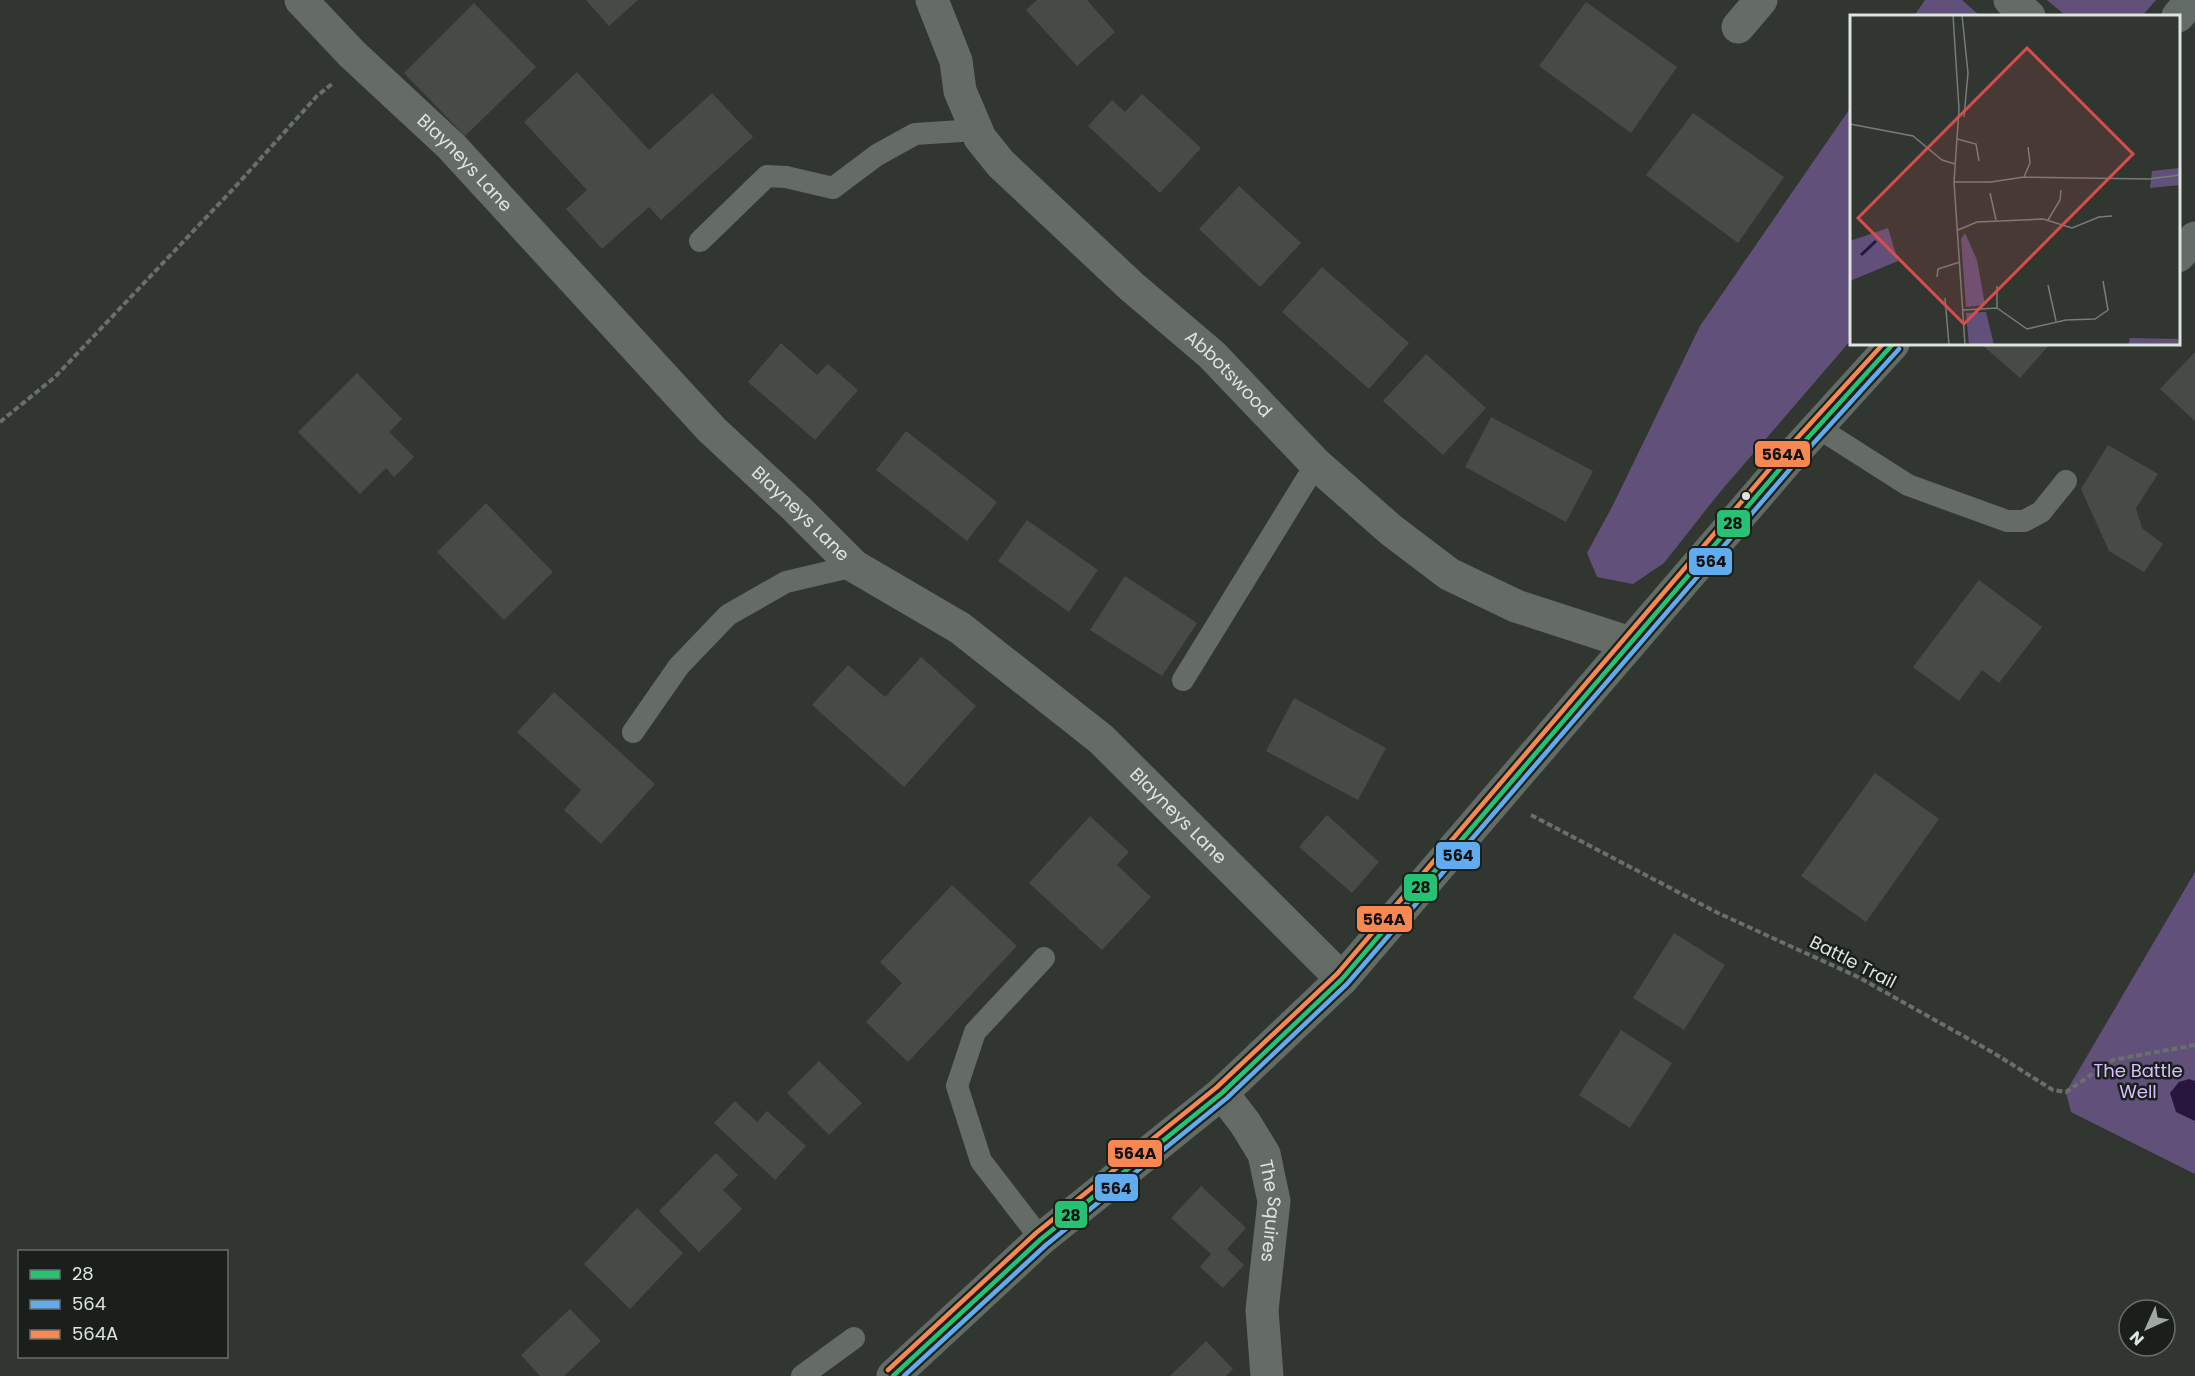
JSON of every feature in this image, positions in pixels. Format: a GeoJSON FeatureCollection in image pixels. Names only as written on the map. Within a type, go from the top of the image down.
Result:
{"type":"FeatureCollection","features":[{"type":"Feature","properties":{"kind":"main road"},"geometry":{"type":"LineString","coordinates":[[2179,15],[2192,0]]}},
{"type":"Feature","properties":{"kind":"main road"},"geometry":{"type":"LineString","coordinates":[[893,1376],[1041,1239],[1222,1094],[1342,979],[1817,427],[1892,345]]}},
{"type":"Feature","properties":{"kind":"street","name":"Blayneys Lane"},"geometry":{"type":"LineString","coordinates":[[301,0],[352,54],[451,146],[712,430],[854,566],[960,628],[1101,739],[1342,979]]}},
{"type":"Feature","properties":{"kind":"street","name":"Abbotswood"},"geometry":{"type":"LineString","coordinates":[[932,0],[956,61],[960,91],[976,130],[1001,164],[1131,286],[1212,355],[1316,464],[1391,530],[1449,574],[1516,606],[1630,643]]}},
{"type":"Feature","properties":{"kind":"street"},"geometry":{"type":"LineString","coordinates":[[1738,27],[1761,0]]}},
{"type":"Feature","properties":{"kind":"street"},"geometry":{"type":"LineString","coordinates":[[2010,0],[2028,15]]}},
{"type":"Feature","properties":{"kind":"street","name":"The Squires"},"geometry":{"type":"LineString","coordinates":[[1222,1094],[1245,1123],[1264,1154],[1274,1201],[1262,1310],[1267,1376]]}},
{"type":"Feature","properties":{"kind":"lane"},"geometry":{"type":"LineString","coordinates":[[700,241],[767,176],[786,177],[833,188],[877,155],[915,134],[976,130]]}},
{"type":"Feature","properties":{"kind":"lane"},"geometry":{"type":"LineString","coordinates":[[1817,427],[1908,485],[2007,521],[2024,521],[2041,512],[2066,481]]}},
{"type":"Feature","properties":{"kind":"lane"},"geometry":{"type":"LineString","coordinates":[[1183,680],[1316,464]]}},
{"type":"Feature","properties":{"kind":"lane"},"geometry":{"type":"LineString","coordinates":[[633,732],[680,666],[728,615],[786,582],[854,566]]}},
{"type":"Feature","properties":{"kind":"lane"},"geometry":{"type":"LineString","coordinates":[[1041,1239],[981,1161],[957,1086],[975,1032],[1044,958]]}},
{"type":"Feature","properties":{"kind":"lane"},"geometry":{"type":"LineString","coordinates":[[802,1376],[854,1338]]}},
{"type":"Feature","properties":{"kind":"path"},"geometry":{"type":"LineString","coordinates":[[0,422],[54,377],[133,295],[317,96],[340,76],[352,54]]}},
{"type":"Feature","properties":{"kind":"path","name":"Battle Trail"},"geometry":{"type":"LineString","coordinates":[[1499,798],[1718,913],[1858,977],[1992,1052],[2053,1090],[2066,1092],[2113,1060],[2195,1045]]}},
{"type":"Feature","properties":{"kind":"green space"},"geometry":{"type":"Polygon","coordinates":[[[1925,0],[1962,0],[1979,15],[1915,15],[1925,0]]]}},
{"type":"Feature","properties":{"kind":"green space"},"geometry":{"type":"Polygon","coordinates":[[[2047,0],[2156,0],[2143,15],[2065,15],[2047,0]]]}},
{"type":"Feature","properties":{"kind":"green space"},"geometry":{"type":"Polygon","coordinates":[[[1850,108],[1850,341],[1720,492],[1664,563],[1633,584],[1597,577],[1587,553],[1613,505],[1700,326],[1850,108]]]}},
{"type":"Feature","properties":{"kind":"green space","name":"The Battle Well"},"geometry":{"type":"Polygon","coordinates":[[[2195,872],[2195,1174],[2071,1112],[2066,1092],[2195,872]]]}},
{"type":"Feature","properties":{"kind":"shaded area"},"geometry":{"type":"Polygon","coordinates":[[[2189,1079],[2195,1081],[2195,1121],[2176,1112],[2170,1093],[2179,1082],[2189,1079]]]}},
{"type":"Feature","properties":{"kind":"building"},"geometry":{"type":"Polygon","coordinates":[[[586,0],[638,0],[609,26],[586,0]]]}},
{"type":"Feature","properties":{"kind":"building"},"geometry":{"type":"Polygon","coordinates":[[[1037,0],[1087,0],[1115,32],[1077,66],[1026,10],[1037,0]]]}},
{"type":"Feature","properties":{"kind":"building"},"geometry":{"type":"Polygon","coordinates":[[[1586,2],[1677,67],[1631,133],[1539,66],[1586,2]]]}},
{"type":"Feature","properties":{"kind":"building"},"geometry":{"type":"Polygon","coordinates":[[[474,3],[536,67],[465,136],[404,73],[474,3]]]}},
{"type":"Feature","properties":{"kind":"building"},"geometry":{"type":"Polygon","coordinates":[[[577,72],[649,150],[712,93],[753,137],[661,220],[649,207],[602,249],[566,209],[587,190],[524,122],[577,72]]]}},
{"type":"Feature","properties":{"kind":"building"},"geometry":{"type":"Polygon","coordinates":[[[1142,94],[1201,148],[1160,193],[1088,126],[1112,100],[1125,112],[1142,94]]]}},
{"type":"Feature","properties":{"kind":"building"},"geometry":{"type":"Polygon","coordinates":[[[1693,113],[1784,177],[1738,243],[1646,175],[1693,113]]]}},
{"type":"Feature","properties":{"kind":"building"},"geometry":{"type":"Polygon","coordinates":[[[1239,186],[1301,243],[1260,287],[1199,229],[1239,186]]]}},
{"type":"Feature","properties":{"kind":"building"},"geometry":{"type":"Polygon","coordinates":[[[1322,267],[1409,343],[1369,389],[1282,312],[1322,267]]]}},
{"type":"Feature","properties":{"kind":"building"},"geometry":{"type":"Polygon","coordinates":[[[781,343],[817,375],[828,364],[858,390],[815,440],[748,382],[781,343]]]}},
{"type":"Feature","properties":{"kind":"building"},"geometry":{"type":"Polygon","coordinates":[[[1982,345],[2049,345],[2020,378],[1982,345]]]}},
{"type":"Feature","properties":{"kind":"building"},"geometry":{"type":"Polygon","coordinates":[[[2195,352],[2195,421],[2160,389],[2195,352]]]}},
{"type":"Feature","properties":{"kind":"building"},"geometry":{"type":"Polygon","coordinates":[[[1426,354],[1486,408],[1443,455],[1383,401],[1426,354]]]}},
{"type":"Feature","properties":{"kind":"building"},"geometry":{"type":"Polygon","coordinates":[[[357,373],[402,419],[389,432],[414,457],[394,477],[386,468],[360,494],[298,432],[357,373]]]}},
{"type":"Feature","properties":{"kind":"building"},"geometry":{"type":"Polygon","coordinates":[[[1491,417],[1593,471],[1566,522],[1465,467],[1491,417]]]}},
{"type":"Feature","properties":{"kind":"building"},"geometry":{"type":"Polygon","coordinates":[[[906,431],[997,502],[967,541],[876,470],[906,431]]]}},
{"type":"Feature","properties":{"kind":"building"},"geometry":{"type":"Polygon","coordinates":[[[2108,445],[2158,474],[2136,508],[2142,528],[2163,544],[2144,572],[2109,551],[2081,489],[2108,445]]]}},
{"type":"Feature","properties":{"kind":"building"},"geometry":{"type":"Polygon","coordinates":[[[486,503],[553,572],[504,620],[437,552],[486,503]]]}},
{"type":"Feature","properties":{"kind":"building"},"geometry":{"type":"Polygon","coordinates":[[[1027,520],[1098,570],[1069,612],[998,561],[1027,520]]]}},
{"type":"Feature","properties":{"kind":"building"},"geometry":{"type":"Polygon","coordinates":[[[1125,576],[1197,623],[1162,676],[1090,630],[1125,576]]]}},
{"type":"Feature","properties":{"kind":"building"},"geometry":{"type":"Polygon","coordinates":[[[1979,580],[2042,627],[1999,683],[1982,670],[1959,701],[1913,667],[1979,580]]]}},
{"type":"Feature","properties":{"kind":"building"},"geometry":{"type":"Polygon","coordinates":[[[921,657],[976,706],[904,787],[812,705],[848,665],[885,697],[921,657]]]}},
{"type":"Feature","properties":{"kind":"building"},"geometry":{"type":"Polygon","coordinates":[[[554,692],[655,784],[601,844],[564,810],[581,790],[517,732],[554,692]]]}},
{"type":"Feature","properties":{"kind":"building"},"geometry":{"type":"Polygon","coordinates":[[[1294,698],[1386,748],[1358,800],[1266,751],[1294,698]]]}},
{"type":"Feature","properties":{"kind":"building"},"geometry":{"type":"Polygon","coordinates":[[[1875,773],[1939,819],[1866,922],[1801,876],[1875,773]]]}},
{"type":"Feature","properties":{"kind":"building"},"geometry":{"type":"Polygon","coordinates":[[[1327,815],[1379,862],[1352,893],[1299,847],[1327,815]]]}},
{"type":"Feature","properties":{"kind":"building"},"geometry":{"type":"Polygon","coordinates":[[[1090,816],[1129,852],[1117,865],[1151,897],[1102,950],[1029,883],[1090,816]]]}},
{"type":"Feature","properties":{"kind":"building"},"geometry":{"type":"Polygon","coordinates":[[[952,885],[1017,946],[908,1062],[866,1022],[902,983],[880,962],[952,885]]]}},
{"type":"Feature","properties":{"kind":"building"},"geometry":{"type":"Polygon","coordinates":[[[1674,933],[1725,965],[1684,1030],[1633,998],[1674,933]]]}},
{"type":"Feature","properties":{"kind":"building"},"geometry":{"type":"Polygon","coordinates":[[[1621,1030],[1672,1063],[1630,1128],[1579,1095],[1621,1030]]]}},
{"type":"Feature","properties":{"kind":"building"},"geometry":{"type":"Polygon","coordinates":[[[819,1061],[862,1103],[829,1135],[787,1093],[819,1061]]]}},
{"type":"Feature","properties":{"kind":"building"},"geometry":{"type":"Polygon","coordinates":[[[735,1101],[757,1122],[767,1111],[806,1146],[775,1180],[714,1123],[735,1101]]]}},
{"type":"Feature","properties":{"kind":"building"},"geometry":{"type":"Polygon","coordinates":[[[716,1153],[738,1175],[723,1190],[742,1209],[699,1252],[659,1211],[716,1153]]]}},
{"type":"Feature","properties":{"kind":"building"},"geometry":{"type":"Polygon","coordinates":[[[1201,1186],[1246,1228],[1227,1249],[1244,1265],[1223,1288],[1200,1267],[1211,1254],[1171,1218],[1201,1186]]]}},
{"type":"Feature","properties":{"kind":"building"},"geometry":{"type":"Polygon","coordinates":[[[637,1208],[683,1253],[630,1309],[584,1264],[637,1208]]]}},
{"type":"Feature","properties":{"kind":"building"},"geometry":{"type":"Polygon","coordinates":[[[570,1309],[601,1341],[564,1376],[540,1376],[521,1355],[570,1309]]]}},
{"type":"Feature","properties":{"kind":"building"},"geometry":{"type":"Polygon","coordinates":[[[1206,1341],[1233,1369],[1226,1376],[1170,1376],[1206,1341]]]}},
{"type":"Feature","properties":{"kind":"transit line","name":"564A"},"geometry":{"type":"LineString","coordinates":[[888,1370],[1036,1233],[1217,1087],[1337,974],[1779,458],[1882,345]]}},
{"type":"Feature","properties":{"kind":"transit line","name":"28"},"geometry":{"type":"LineString","coordinates":[[893,1376],[1041,1239],[1222,1093],[1342,979],[1785,463],[1892,345]]}},
{"type":"Feature","properties":{"kind":"transit line","name":"564"},"geometry":{"type":"LineString","coordinates":[[904,1376],[1046,1245],[1227,1098],[1347,984],[1791,468],[1899,349]]}}]}
